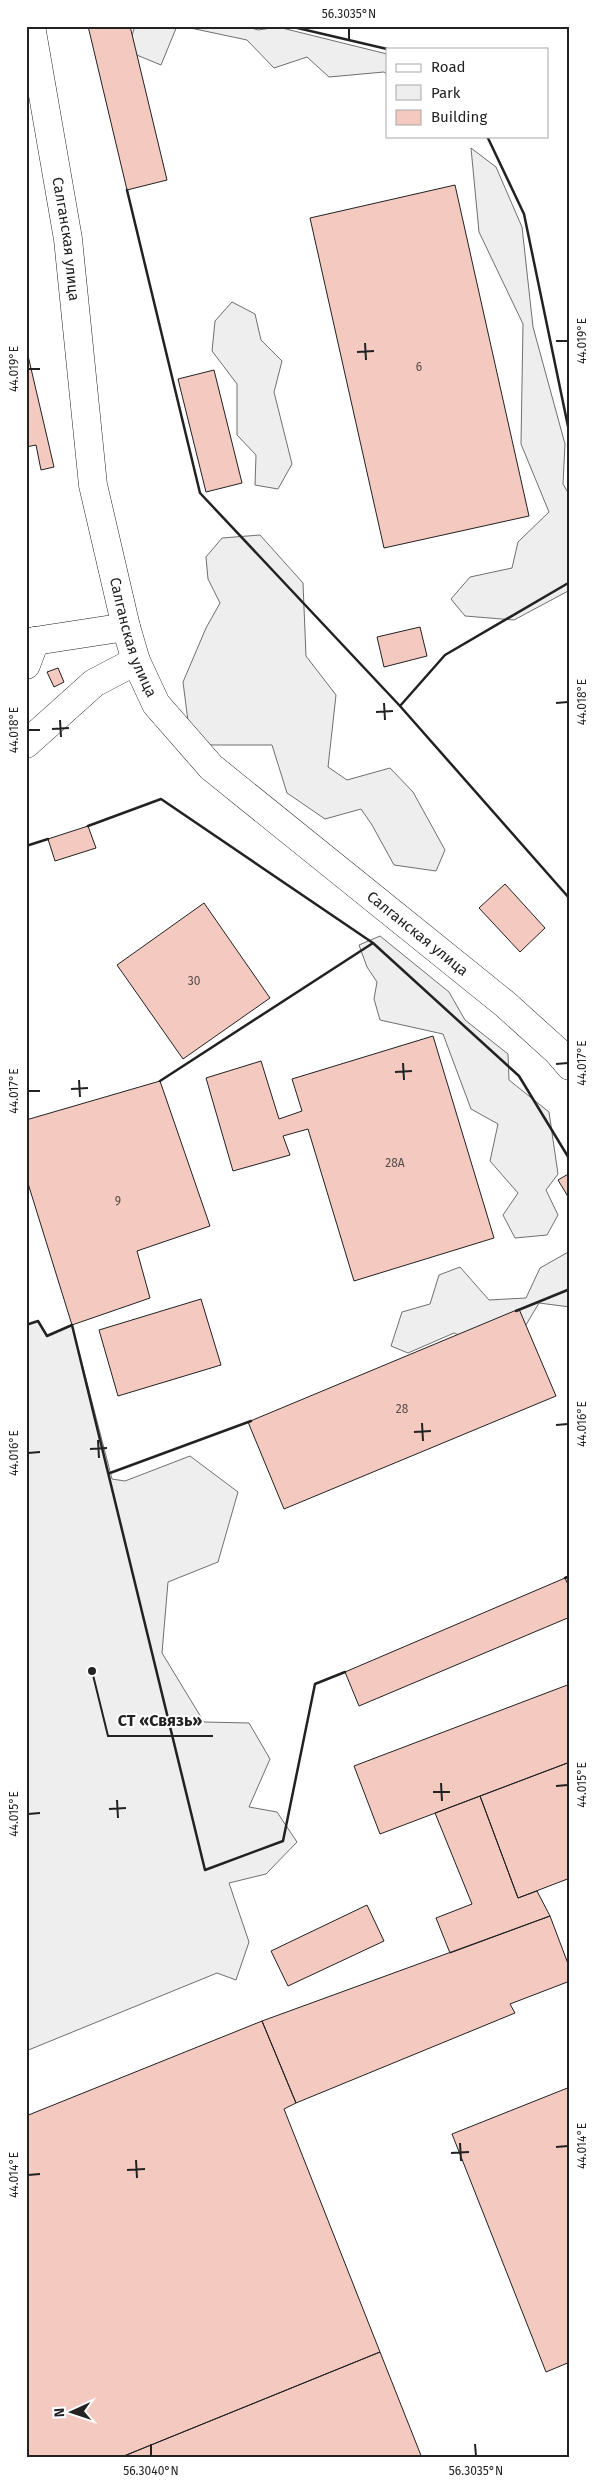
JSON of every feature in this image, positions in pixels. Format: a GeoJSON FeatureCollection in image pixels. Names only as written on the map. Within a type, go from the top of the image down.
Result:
{"type":"FeatureCollection","features":[{"type":"Feature","properties":{"kind":"street","name":"Салганская улица"},"geometry":{"type":"LineString","coordinates":[[32,26],[68,239],[93,484],[126,627],[136,661],[156,704],[211,766],[505,1004],[566,1057]]}},
{"type":"Feature","properties":{"kind":"street"},"geometry":{"type":"LineString","coordinates":[[29,646],[126,627]]}},
{"type":"Feature","properties":{"kind":"street"},"geometry":{"type":"LineString","coordinates":[[26,744],[94,683],[136,661]]}},
{"type":"Feature","properties":{"kind":"green space"},"geometry":{"type":"Polygon","coordinates":[[[135,26],[177,26],[161,65],[127,51],[135,26]]]}},
{"type":"Feature","properties":{"kind":"green space"},"geometry":{"type":"Polygon","coordinates":[[[181,26],[245,26],[258,30],[278,27],[386,54],[386,73],[329,77],[307,57],[274,68],[247,40],[181,26]]]}},
{"type":"Feature","properties":{"kind":"green space"},"geometry":{"type":"Polygon","coordinates":[[[471,148],[496,167],[522,227],[533,327],[565,444],[563,484],[570,496],[570,590],[514,620],[465,616],[451,599],[470,577],[512,568],[518,542],[549,512],[521,444],[523,324],[479,232],[471,148]]]}},
{"type":"Feature","properties":{"kind":"green space"},"geometry":{"type":"Polygon","coordinates":[[[232,302],[255,314],[261,340],[282,361],[274,392],[292,464],[278,489],[255,485],[256,455],[237,435],[237,384],[212,351],[215,321],[232,302]]]}},
{"type":"Feature","properties":{"kind":"green space"},"geometry":{"type":"Polygon","coordinates":[[[260,535],[303,583],[306,656],[336,695],[328,767],[347,780],[390,768],[413,792],[445,850],[436,871],[394,865],[361,809],[325,819],[287,793],[272,745],[210,745],[189,729],[183,682],[206,628],[220,603],[208,579],[206,557],[222,538],[260,535]]]}},
{"type":"Feature","properties":{"kind":"green space"},"geometry":{"type":"Polygon","coordinates":[[[380,936],[449,992],[465,1020],[508,1054],[509,1080],[549,1112],[558,1174],[546,1190],[558,1215],[547,1235],[515,1238],[503,1215],[518,1193],[490,1161],[498,1124],[471,1109],[443,1034],[380,1020],[374,999],[377,982],[367,967],[359,945],[380,936]]]}},
{"type":"Feature","properties":{"kind":"green space"},"geometry":{"type":"Polygon","coordinates":[[[570,1251],[570,1307],[539,1303],[520,1335],[489,1349],[454,1333],[408,1353],[391,1346],[402,1312],[430,1304],[439,1275],[460,1267],[489,1300],[526,1298],[540,1268],[570,1251]]]}},
{"type":"Feature","properties":{"kind":"green space"},"geometry":{"type":"Polygon","coordinates":[[[38,1321],[47,1335],[72,1325],[112,1479],[125,1481],[190,1456],[238,1492],[218,1562],[168,1582],[162,1653],[204,1722],[249,1723],[270,1759],[249,1807],[277,1812],[297,1842],[266,1874],[229,1883],[249,1942],[236,1980],[217,1973],[26,2051],[26,1325],[38,1321]]]}},
{"type":"Feature","properties":{"kind":"building"},"geometry":{"type":"Polygon","coordinates":[[[88,26],[130,26],[167,180],[127,190],[88,26]]]}},
{"type":"Feature","properties":{"kind":"building"},"geometry":{"type":"Polygon","coordinates":[[[455,185],[529,516],[384,548],[310,218],[455,185]]]}},
{"type":"Feature","properties":{"kind":"building"},"geometry":{"type":"Polygon","coordinates":[[[26,347],[54,467],[41,470],[36,445],[26,447],[26,347]]]}},
{"type":"Feature","properties":{"kind":"building"},"geometry":{"type":"Polygon","coordinates":[[[214,370],[242,483],[206,492],[178,379],[214,370]]]}},
{"type":"Feature","properties":{"kind":"building"},"geometry":{"type":"Polygon","coordinates":[[[420,627],[427,656],[384,667],[377,637],[420,627]]]}},
{"type":"Feature","properties":{"kind":"building"},"geometry":{"type":"Polygon","coordinates":[[[58,668],[64,682],[54,687],[47,672],[58,668]]]}},
{"type":"Feature","properties":{"kind":"building"},"geometry":{"type":"Polygon","coordinates":[[[88,826],[96,848],[55,861],[48,839],[88,826]]]}},
{"type":"Feature","properties":{"kind":"building"},"geometry":{"type":"Polygon","coordinates":[[[505,884],[545,928],[520,952],[479,908],[505,884]]]}},
{"type":"Feature","properties":{"kind":"building"},"geometry":{"type":"Polygon","coordinates":[[[204,903],[270,998],[183,1059],[117,965],[204,903]]]}},
{"type":"Feature","properties":{"kind":"building"},"geometry":{"type":"Polygon","coordinates":[[[433,1036],[494,1238],[354,1281],[308,1129],[283,1136],[290,1155],[233,1171],[206,1078],[261,1061],[279,1119],[302,1111],[292,1079],[433,1036]]]}},
{"type":"Feature","properties":{"kind":"building"},"geometry":{"type":"Polygon","coordinates":[[[160,1081],[210,1226],[137,1251],[150,1298],[72,1325],[26,1177],[26,1120],[160,1081]]]}},
{"type":"Feature","properties":{"kind":"building"},"geometry":{"type":"Polygon","coordinates":[[[570,1173],[570,1200],[558,1180],[570,1173]]]}},
{"type":"Feature","properties":{"kind":"building"},"geometry":{"type":"Polygon","coordinates":[[[201,1299],[221,1365],[118,1396],[99,1330],[201,1299]]]}},
{"type":"Feature","properties":{"kind":"building"},"geometry":{"type":"Polygon","coordinates":[[[519,1309],[556,1396],[284,1509],[248,1422],[519,1309]]]}},
{"type":"Feature","properties":{"kind":"building"},"geometry":{"type":"Polygon","coordinates":[[[565,1578],[570,1589],[570,1617],[359,1706],[345,1672],[565,1578]]]}},
{"type":"Feature","properties":{"kind":"building"},"geometry":{"type":"Polygon","coordinates":[[[570,1684],[570,1762],[380,1834],[354,1766],[570,1684]]]}},
{"type":"Feature","properties":{"kind":"building"},"geometry":{"type":"Polygon","coordinates":[[[570,1762],[570,1878],[518,1898],[480,1796],[570,1762]]]}},
{"type":"Feature","properties":{"kind":"building"},"geometry":{"type":"Polygon","coordinates":[[[480,1796],[518,1898],[537,1891],[550,1916],[450,1953],[436,1918],[472,1904],[435,1813],[480,1796]]]}},
{"type":"Feature","properties":{"kind":"building"},"geometry":{"type":"Polygon","coordinates":[[[367,1905],[384,1941],[288,1986],[271,1951],[367,1905]]]}},
{"type":"Feature","properties":{"kind":"building"},"geometry":{"type":"Polygon","coordinates":[[[550,1916],[570,1969],[570,1981],[510,2004],[515,2013],[296,2103],[262,2021],[550,1916]]]}},
{"type":"Feature","properties":{"kind":"building"},"geometry":{"type":"Polygon","coordinates":[[[262,2021],[296,2103],[284,2109],[380,2352],[119,2458],[26,2458],[26,2116],[262,2021]]]}},
{"type":"Feature","properties":{"kind":"building"},"geometry":{"type":"Polygon","coordinates":[[[570,2087],[570,2362],[546,2372],[452,2134],[570,2087]]]}},
{"type":"Feature","properties":{"kind":"building"},"geometry":{"type":"Polygon","coordinates":[[[380,2352],[422,2458],[119,2458],[380,2352]]]}},
{"type":"Feature","properties":{"kind":"wall"},"geometry":{"type":"LineString","coordinates":[[289,26],[386,49]]}},
{"type":"Feature","properties":{"kind":"wall"},"geometry":{"type":"LineString","coordinates":[[488,138],[524,214],[570,436]]}},
{"type":"Feature","properties":{"kind":"wall"},"geometry":{"type":"LineString","coordinates":[[127,190],[200,493],[400,706],[570,899]]}},
{"type":"Feature","properties":{"kind":"wall"},"geometry":{"type":"LineString","coordinates":[[400,706],[445,655],[570,582]]}},
{"type":"Feature","properties":{"kind":"wall"},"geometry":{"type":"LineString","coordinates":[[88,826],[161,799],[373,943],[519,1076],[570,1160]]}},
{"type":"Feature","properties":{"kind":"wall"},"geometry":{"type":"LineString","coordinates":[[26,846],[48,839]]}},
{"type":"Feature","properties":{"kind":"wall"},"geometry":{"type":"LineString","coordinates":[[160,1081],[373,943]]}},
{"type":"Feature","properties":{"kind":"wall"},"geometry":{"type":"LineString","coordinates":[[516,1311],[570,1289]]}},
{"type":"Feature","properties":{"kind":"wall"},"geometry":{"type":"LineString","coordinates":[[26,1325],[38,1321],[47,1336],[72,1325],[205,1870],[283,1841],[315,1684],[345,1672]]}},
{"type":"Feature","properties":{"kind":"wall"},"geometry":{"type":"LineString","coordinates":[[110,1473],[251,1421]]}},
{"type":"Feature","properties":{"kind":"wall"},"geometry":{"type":"LineString","coordinates":[[565,1578],[570,1576]]}},
{"type":"Feature","properties":{"kind":"place","name":"СТ «Связь»"},"geometry":{"type":"Point","coordinates":[92,1671]}}]}
